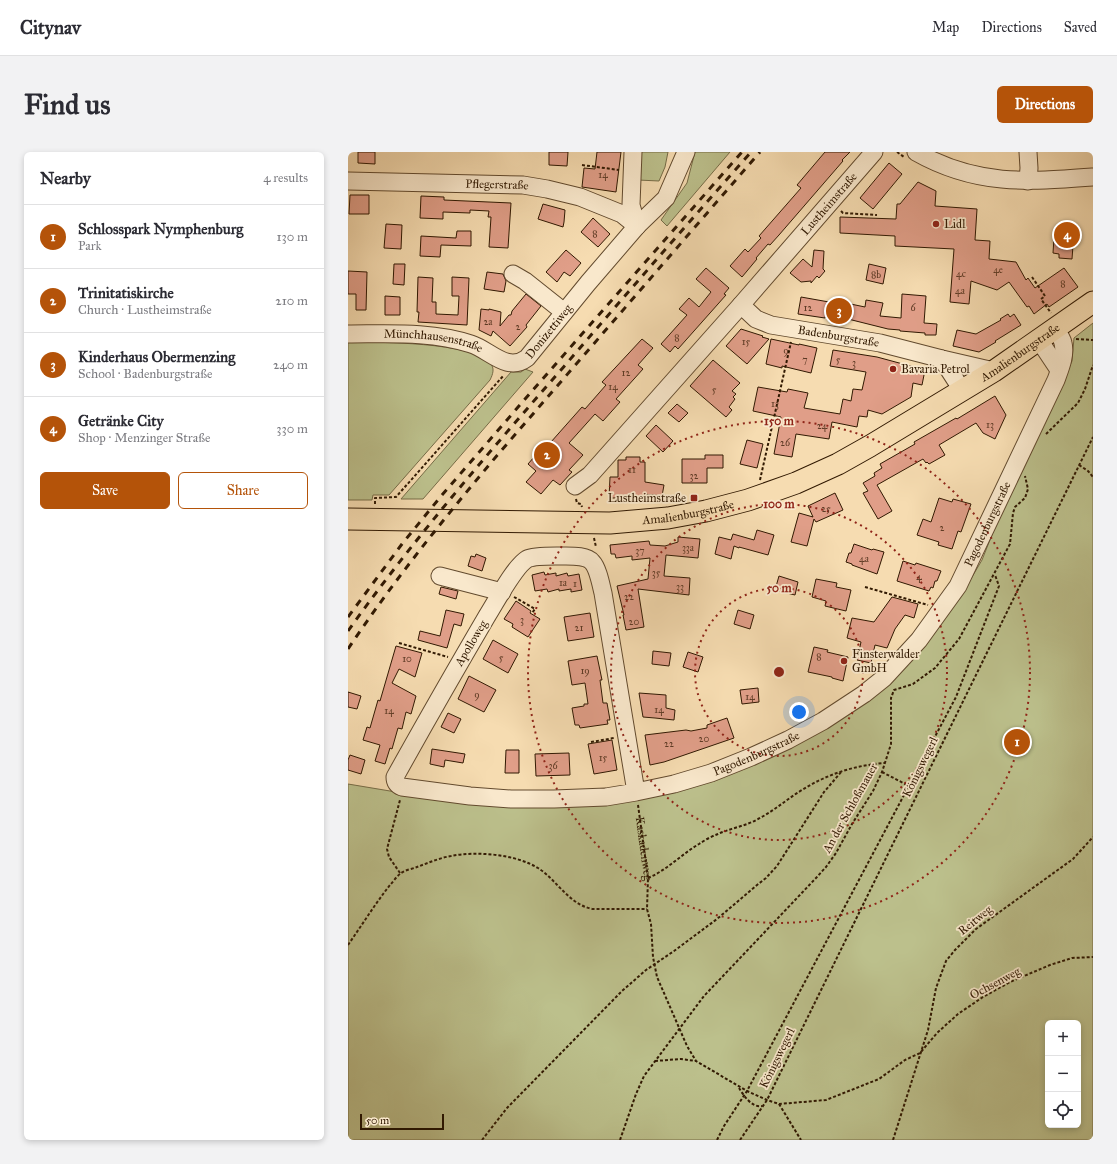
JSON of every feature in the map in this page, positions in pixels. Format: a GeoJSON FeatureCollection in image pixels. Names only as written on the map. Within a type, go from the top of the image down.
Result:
{"type":"FeatureCollection","features":[{"type":"Feature","properties":{"kind":"main road","name":"Amalienburgstraße"},"geometry":{"type":"LineString","coordinates":[[348,519],[376,509],[583,523],[610,523],[668,518],[706,511],[748,500],[796,483],[838,464],[870,446],[994,371],[1048,325],[1093,302]]}},
{"type":"Feature","properties":{"kind":"street"},"geometry":{"type":"LineString","coordinates":[[633,152],[631,205],[637,226]]}},
{"type":"Feature","properties":{"kind":"street","name":"Donizettiweg"},"geometry":{"type":"LineString","coordinates":[[514,364],[527,358],[637,226],[666,198],[686,152]]}},
{"type":"Feature","properties":{"kind":"street","name":"Lustheimstraße"},"geometry":{"type":"LineString","coordinates":[[575,486],[590,475],[874,152]]}},
{"type":"Feature","properties":{"kind":"street"},"geometry":{"type":"LineString","coordinates":[[916,152],[930,160],[952,169],[977,176],[1003,180],[1028,181],[1093,177]]}},
{"type":"Feature","properties":{"kind":"street"},"geometry":{"type":"LineString","coordinates":[[1028,152],[1028,181]]}},
{"type":"Feature","properties":{"kind":"street","name":"Pflegerstraße"},"geometry":{"type":"LineString","coordinates":[[348,181],[523,185],[580,197],[622,214],[637,226]]}},
{"type":"Feature","properties":{"kind":"street"},"geometry":{"type":"LineString","coordinates":[[512,274],[525,280],[564,312]]}},
{"type":"Feature","properties":{"kind":"street","name":"Badenburgstraße"},"geometry":{"type":"LineString","coordinates":[[741,305],[756,319],[771,325],[880,343],[994,371]]}},
{"type":"Feature","properties":{"kind":"street","name":"Pagodenburgstraße"},"geometry":{"type":"LineString","coordinates":[[402,786],[470,796],[510,799],[606,797],[636,792],[674,784],[711,773],[751,757],[782,743],[822,721],[864,694],[884,678],[919,640],[958,586],[1056,380],[1063,357],[1063,341],[1048,325]]}},
{"type":"Feature","properties":{"kind":"street","name":"Münchhausenstraße"},"geometry":{"type":"LineString","coordinates":[[348,334],[394,334],[460,340],[477,346],[498,359],[514,364]]}},
{"type":"Feature","properties":{"kind":"street"},"geometry":{"type":"LineString","coordinates":[[942,359],[962,390]]}},
{"type":"Feature","properties":{"kind":"street","name":"Apolloweg"},"geometry":{"type":"LineString","coordinates":[[402,786],[398,786],[395,777],[439,697],[502,591],[519,566],[528,559],[542,556],[571,556],[583,558],[592,562],[597,569],[603,593],[628,736]]}},
{"type":"Feature","properties":{"kind":"street"},"geometry":{"type":"LineString","coordinates":[[440,576],[502,591]]}},
{"type":"Feature","properties":{"kind":"street"},"geometry":{"type":"LineString","coordinates":[[628,736],[636,792]]}},
{"type":"Feature","properties":{"kind":"path"},"geometry":{"type":"LineString","coordinates":[[582,166],[620,170]]}},
{"type":"Feature","properties":{"kind":"path"},"geometry":{"type":"LineString","coordinates":[[840,210],[844,213],[877,215]]}},
{"type":"Feature","properties":{"kind":"path"},"geometry":{"type":"LineString","coordinates":[[1032,277],[1045,296],[1041,299],[1048,325]]}},
{"type":"Feature","properties":{"kind":"path"},"geometry":{"type":"LineString","coordinates":[[761,476],[791,342]]}},
{"type":"Feature","properties":{"kind":"path","name":"Donizettiweg"},"geometry":{"type":"LineString","coordinates":[[376,509],[375,498],[396,498],[514,364]]}},
{"type":"Feature","properties":{"kind":"path"},"geometry":{"type":"LineString","coordinates":[[1045,434],[1050,431],[1078,403],[1085,389],[1093,365]]}},
{"type":"Feature","properties":{"kind":"path","name":"Königswegerl"},"geometry":{"type":"LineString","coordinates":[[740,1140],[767,1100],[1093,437]]}},
{"type":"Feature","properties":{"kind":"path"},"geometry":{"type":"LineString","coordinates":[[1079,464],[1093,477]]}},
{"type":"Feature","properties":{"kind":"path","name":"An der Schloßmauer"},"geometry":{"type":"LineString","coordinates":[[620,1140],[644,1076],[679,1029],[704,996],[826,867],[836,853],[873,791],[886,763],[891,744],[892,693],[897,689],[913,684],[924,677],[935,668],[959,639],[1010,544],[1015,507],[1025,498],[1028,493],[1028,484],[1025,471]]}},
{"type":"Feature","properties":{"kind":"path"},"geometry":{"type":"LineString","coordinates":[[760,482],[767,479]]}},
{"type":"Feature","properties":{"kind":"path"},"geometry":{"type":"LineString","coordinates":[[577,503],[581,504]]}},
{"type":"Feature","properties":{"kind":"path"},"geometry":{"type":"LineString","coordinates":[[592,537],[600,537]]}},
{"type":"Feature","properties":{"kind":"path"},"geometry":{"type":"LineString","coordinates":[[717,1140],[724,1126],[747,1091],[956,697],[999,586],[994,574]]}},
{"type":"Feature","properties":{"kind":"path"},"geometry":{"type":"LineString","coordinates":[[865,587],[942,609]]}},
{"type":"Feature","properties":{"kind":"path"},"geometry":{"type":"LineString","coordinates":[[502,591],[535,609],[532,613]]}},
{"type":"Feature","properties":{"kind":"path"},"geometry":{"type":"LineString","coordinates":[[399,643],[461,661]]}},
{"type":"Feature","properties":{"kind":"path"},"geometry":{"type":"LineString","coordinates":[[591,742],[628,736]]}},
{"type":"Feature","properties":{"kind":"path"},"geometry":{"type":"LineString","coordinates":[[648,878],[655,875],[687,851],[706,840],[718,834],[757,820],[803,789],[842,771],[856,767],[886,763]]}},
{"type":"Feature","properties":{"kind":"path"},"geometry":{"type":"LineString","coordinates":[[482,1140],[507,1108],[622,991],[646,970],[717,919],[766,878],[777,866],[824,792],[842,771]]}},
{"type":"Feature","properties":{"kind":"path"},"geometry":{"type":"LineString","coordinates":[[882,772],[909,786]]}},
{"type":"Feature","properties":{"kind":"path"},"geometry":{"type":"LineString","coordinates":[[400,873],[389,857],[387,849],[402,786]]}},
{"type":"Feature","properties":{"kind":"path","name":"Kaskadenweg"},"geometry":{"type":"LineString","coordinates":[[636,792],[648,878],[647,909],[657,977],[689,1051],[696,1061],[738,1086],[757,1096],[779,1104]]}},
{"type":"Feature","properties":{"kind":"path","name":"Reitweg"},"geometry":{"type":"LineString","coordinates":[[893,1140],[928,1030],[936,988],[946,961],[976,929],[1073,859],[1093,837]]}},
{"type":"Feature","properties":{"kind":"path"},"geometry":{"type":"LineString","coordinates":[[348,945],[400,873],[434,860],[467,854],[503,856],[517,859],[539,868],[571,898],[585,908],[647,909]]}},
{"type":"Feature","properties":{"kind":"path","name":"Ochsenweg"},"geometry":{"type":"LineString","coordinates":[[920,1053],[937,1033],[958,1014],[1010,982],[1050,965],[1072,958],[1093,957]]}},
{"type":"Feature","properties":{"kind":"path"},"geometry":{"type":"LineString","coordinates":[[801,1140],[779,1104],[826,1100],[879,1079],[905,1060],[920,1053]]}},
{"type":"Feature","properties":{"kind":"path"},"geometry":{"type":"LineString","coordinates":[[655,1061],[681,1059],[696,1061]]}},
{"type":"Feature","properties":{"kind":"path"},"geometry":{"type":"LineString","coordinates":[[738,1086],[744,1096],[753,1105],[758,1107],[763,1105]]}},
{"type":"Feature","properties":{"kind":"green space"},"geometry":{"type":"Polygon","coordinates":[[[639,152],[668,152],[665,167],[659,181],[638,180],[639,152]]]}},
{"type":"Feature","properties":{"kind":"green space"},"geometry":{"type":"Polygon","coordinates":[[[695,152],[730,152],[667,226],[661,220],[687,183],[695,152]]]}},
{"type":"Feature","properties":{"kind":"green space"},"geometry":{"type":"Polygon","coordinates":[[[1093,323],[1093,1140],[348,1140],[348,784],[468,804],[614,802],[840,716],[962,594],[982,560],[1001,512],[1072,361],[1074,338],[1093,323]]]}},
{"type":"Feature","properties":{"kind":"green space"},"geometry":{"type":"Polygon","coordinates":[[[348,342],[401,343],[445,347],[480,356],[492,365],[493,369],[490,380],[389,495],[373,495],[372,500],[348,500],[348,342]]]}},
{"type":"Feature","properties":{"kind":"green space"},"geometry":{"type":"Polygon","coordinates":[[[525,369],[533,372],[423,499],[401,499],[511,372],[521,372],[525,369]]]}},
{"type":"Feature","properties":{"kind":"building"},"geometry":{"type":"Polygon","coordinates":[[[358,152],[375,152],[375,164],[358,163],[358,152]]]}},
{"type":"Feature","properties":{"kind":"building"},"geometry":{"type":"Polygon","coordinates":[[[549,152],[568,152],[567,166],[549,165],[549,152]]]}},
{"type":"Feature","properties":{"kind":"building"},"geometry":{"type":"Polygon","coordinates":[[[597,152],[621,152],[616,192],[582,187],[584,168],[595,169],[597,152]]]}},
{"type":"Feature","properties":{"kind":"building"},"geometry":{"type":"Polygon","coordinates":[[[825,152],[850,152],[779,235],[770,245],[768,244],[742,277],[730,266],[745,249],[748,252],[761,238],[759,236],[801,188],[797,185],[825,152]]]}},
{"type":"Feature","properties":{"kind":"building"},"geometry":{"type":"Polygon","coordinates":[[[889,163],[902,174],[873,209],[860,198],[889,163]]]}},
{"type":"Feature","properties":{"kind":"building"},"geometry":{"type":"Polygon","coordinates":[[[918,182],[936,191],[935,206],[977,209],[975,240],[990,241],[989,259],[1016,262],[1026,280],[1028,278],[1035,288],[1064,268],[1078,287],[1049,307],[1047,304],[1034,314],[1029,306],[1027,307],[1009,282],[997,290],[971,281],[969,304],[950,302],[954,249],[895,246],[895,236],[840,233],[840,217],[896,219],[897,204],[900,204],[918,182]]]}},
{"type":"Feature","properties":{"kind":"building"},"geometry":{"type":"Polygon","coordinates":[[[350,195],[369,195],[369,214],[349,214],[350,195]]]}},
{"type":"Feature","properties":{"kind":"building"},"geometry":{"type":"Polygon","coordinates":[[[421,196],[444,197],[444,200],[511,203],[508,248],[489,247],[491,217],[488,217],[489,211],[470,210],[470,213],[443,212],[443,219],[420,218],[421,196]]]}},
{"type":"Feature","properties":{"kind":"building"},"geometry":{"type":"Polygon","coordinates":[[[543,204],[565,210],[563,227],[538,219],[543,204]]]}},
{"type":"Feature","properties":{"kind":"building"},"geometry":{"type":"Polygon","coordinates":[[[593,218],[610,234],[598,247],[581,232],[593,218]]]}},
{"type":"Feature","properties":{"kind":"building"},"geometry":{"type":"Polygon","coordinates":[[[386,224],[402,225],[401,249],[384,248],[386,224]]]}},
{"type":"Feature","properties":{"kind":"building"},"geometry":{"type":"Polygon","coordinates":[[[457,231],[471,231],[471,246],[441,245],[440,257],[420,256],[421,236],[456,238],[457,231]]]}},
{"type":"Feature","properties":{"kind":"building"},"geometry":{"type":"Polygon","coordinates":[[[1060,231],[1074,232],[1072,259],[1059,258],[1059,254],[1053,253],[1054,238],[1059,239],[1060,231]]]}},
{"type":"Feature","properties":{"kind":"building"},"geometry":{"type":"Polygon","coordinates":[[[566,250],[581,263],[570,276],[564,272],[557,282],[546,272],[566,250]]]}},
{"type":"Feature","properties":{"kind":"building"},"geometry":{"type":"Polygon","coordinates":[[[814,250],[824,251],[823,269],[825,271],[819,278],[817,276],[811,283],[811,281],[801,282],[790,273],[803,259],[812,267],[814,250]]]}},
{"type":"Feature","properties":{"kind":"building"},"geometry":{"type":"Polygon","coordinates":[[[394,264],[405,264],[404,285],[393,284],[394,264]]]}},
{"type":"Feature","properties":{"kind":"building"},"geometry":{"type":"Polygon","coordinates":[[[869,264],[886,268],[883,284],[866,280],[869,264]]]}},
{"type":"Feature","properties":{"kind":"building"},"geometry":{"type":"Polygon","coordinates":[[[706,268],[729,288],[724,294],[726,295],[678,349],[675,346],[670,352],[661,344],[687,315],[679,309],[689,298],[699,307],[711,292],[696,279],[706,268]]]}},
{"type":"Feature","properties":{"kind":"building"},"geometry":{"type":"Polygon","coordinates":[[[348,271],[367,272],[366,310],[356,310],[356,294],[348,294],[348,271]]]}},
{"type":"Feature","properties":{"kind":"building"},"geometry":{"type":"Polygon","coordinates":[[[487,272],[503,274],[506,281],[504,292],[484,289],[487,272]]]}},
{"type":"Feature","properties":{"kind":"building"},"geometry":{"type":"Polygon","coordinates":[[[418,277],[433,278],[432,302],[436,302],[436,314],[458,315],[459,296],[452,296],[452,277],[469,278],[467,325],[418,322],[418,277]]]}},
{"type":"Feature","properties":{"kind":"building"},"geometry":{"type":"Polygon","coordinates":[[[526,294],[541,306],[526,325],[527,327],[510,346],[493,331],[491,336],[479,330],[481,309],[501,312],[500,326],[509,315],[511,315],[512,311],[526,294]]]}},
{"type":"Feature","properties":{"kind":"building"},"geometry":{"type":"Polygon","coordinates":[[[902,294],[926,296],[924,323],[937,324],[936,335],[925,335],[925,333],[888,329],[848,319],[847,323],[838,321],[841,302],[865,307],[866,300],[883,303],[880,316],[901,318],[902,294]]]}},
{"type":"Feature","properties":{"kind":"building"},"geometry":{"type":"Polygon","coordinates":[[[385,296],[400,297],[400,315],[385,315],[385,296]]]}},
{"type":"Feature","properties":{"kind":"building"},"geometry":{"type":"Polygon","coordinates":[[[801,297],[829,302],[825,318],[798,314],[801,297]]]}},
{"type":"Feature","properties":{"kind":"building"},"geometry":{"type":"Polygon","coordinates":[[[1008,314],[1010,317],[1014,314],[1021,325],[979,352],[953,346],[957,330],[976,334],[1001,320],[1000,319],[1008,314]]]}},
{"type":"Feature","properties":{"kind":"building"},"geometry":{"type":"Polygon","coordinates":[[[741,329],[769,339],[747,364],[726,346],[741,329]]]}},
{"type":"Feature","properties":{"kind":"building"},"geometry":{"type":"Polygon","coordinates":[[[642,339],[653,348],[638,365],[643,369],[616,399],[620,402],[603,421],[595,414],[569,443],[583,455],[569,470],[572,472],[560,485],[553,480],[541,494],[526,482],[536,471],[528,464],[541,449],[543,451],[582,407],[585,409],[606,385],[602,382],[642,339]]]}},
{"type":"Feature","properties":{"kind":"building"},"geometry":{"type":"Polygon","coordinates":[[[771,339],[817,348],[811,373],[766,364],[771,339]]]}},
{"type":"Feature","properties":{"kind":"building"},"geometry":{"type":"Polygon","coordinates":[[[833,350],[877,357],[925,370],[922,385],[913,383],[911,397],[882,414],[868,410],[867,417],[859,416],[857,427],[832,422],[829,439],[796,434],[792,457],[774,454],[781,417],[753,411],[758,387],[787,392],[788,389],[808,393],[804,408],[840,414],[843,399],[851,401],[853,389],[862,390],[866,372],[830,366],[833,350]]]}},
{"type":"Feature","properties":{"kind":"building"},"geometry":{"type":"Polygon","coordinates":[[[713,360],[740,383],[732,391],[736,394],[733,397],[735,399],[729,407],[732,410],[726,417],[690,386],[713,360]]]}},
{"type":"Feature","properties":{"kind":"building"},"geometry":{"type":"Polygon","coordinates":[[[995,396],[1006,415],[995,439],[983,433],[976,423],[939,445],[945,455],[929,464],[923,459],[877,485],[892,511],[878,519],[863,493],[868,491],[863,483],[875,476],[874,473],[882,468],[880,464],[915,444],[914,442],[956,418],[957,419],[995,396]]]}},
{"type":"Feature","properties":{"kind":"building"},"geometry":{"type":"Polygon","coordinates":[[[677,404],[688,413],[679,422],[668,413],[677,404]]]}},
{"type":"Feature","properties":{"kind":"building"},"geometry":{"type":"Polygon","coordinates":[[[656,425],[673,441],[663,452],[646,436],[656,425]]]}},
{"type":"Feature","properties":{"kind":"building"},"geometry":{"type":"Polygon","coordinates":[[[747,440],[763,444],[757,468],[740,464],[747,440]]]}},
{"type":"Feature","properties":{"kind":"building"},"geometry":{"type":"Polygon","coordinates":[[[705,455],[723,455],[723,468],[707,468],[707,483],[682,483],[682,459],[705,459],[705,455]]]}},
{"type":"Feature","properties":{"kind":"building"},"geometry":{"type":"Polygon","coordinates":[[[626,457],[640,457],[640,462],[645,462],[645,482],[664,485],[662,496],[644,494],[644,498],[609,498],[610,477],[618,477],[618,460],[626,460],[626,457]]]}},
{"type":"Feature","properties":{"kind":"building"},"geometry":{"type":"Polygon","coordinates":[[[835,493],[843,510],[816,522],[814,519],[807,546],[791,542],[799,513],[813,517],[808,506],[835,493]]]}},
{"type":"Feature","properties":{"kind":"building"},"geometry":{"type":"Polygon","coordinates":[[[939,498],[952,502],[953,499],[971,504],[961,532],[958,531],[952,549],[938,545],[939,542],[917,535],[923,519],[931,522],[939,498]]]}},
{"type":"Feature","properties":{"kind":"building"},"geometry":{"type":"Polygon","coordinates":[[[757,530],[774,535],[768,555],[734,546],[731,559],[715,554],[719,537],[731,540],[733,534],[754,540],[757,530]]]}},
{"type":"Feature","properties":{"kind":"building"},"geometry":{"type":"Polygon","coordinates":[[[678,537],[700,539],[698,558],[666,555],[664,576],[690,578],[689,595],[638,589],[644,627],[626,630],[617,586],[648,579],[650,558],[632,560],[632,556],[616,558],[615,554],[611,554],[610,545],[649,541],[650,545],[665,546],[678,542],[678,537]]]}},
{"type":"Feature","properties":{"kind":"building"},"geometry":{"type":"Polygon","coordinates":[[[854,544],[884,552],[877,574],[846,562],[854,544]]]}},
{"type":"Feature","properties":{"kind":"building"},"geometry":{"type":"Polygon","coordinates":[[[476,554],[486,558],[482,571],[468,566],[471,556],[475,557],[476,554]]]}},
{"type":"Feature","properties":{"kind":"building"},"geometry":{"type":"Polygon","coordinates":[[[903,561],[915,565],[916,563],[941,571],[933,588],[931,587],[929,591],[897,581],[903,561]]]}},
{"type":"Feature","properties":{"kind":"building"},"geometry":{"type":"Polygon","coordinates":[[[544,572],[545,575],[556,573],[556,576],[567,573],[568,576],[579,574],[582,590],[571,592],[571,589],[559,591],[559,589],[548,592],[547,589],[535,591],[532,575],[544,572]]]}},
{"type":"Feature","properties":{"kind":"building"},"geometry":{"type":"Polygon","coordinates":[[[779,576],[798,582],[795,595],[775,590],[779,576]]]}},
{"type":"Feature","properties":{"kind":"building"},"geometry":{"type":"Polygon","coordinates":[[[816,579],[837,583],[836,587],[851,590],[846,611],[825,606],[826,601],[812,597],[816,579]]]}},
{"type":"Feature","properties":{"kind":"building"},"geometry":{"type":"Polygon","coordinates":[[[441,587],[458,591],[456,599],[439,594],[441,587]]]}},
{"type":"Feature","properties":{"kind":"building"},"geometry":{"type":"Polygon","coordinates":[[[892,597],[918,604],[914,618],[905,615],[895,629],[887,648],[875,645],[871,663],[857,660],[861,642],[847,638],[852,618],[874,622],[892,597]]]}},
{"type":"Feature","properties":{"kind":"building"},"geometry":{"type":"Polygon","coordinates":[[[516,601],[540,619],[528,637],[512,627],[513,624],[504,619],[516,601]]]}},
{"type":"Feature","properties":{"kind":"building"},"geometry":{"type":"Polygon","coordinates":[[[446,610],[464,614],[461,626],[454,624],[447,648],[418,640],[420,631],[440,636],[446,610]]]}},
{"type":"Feature","properties":{"kind":"building"},"geometry":{"type":"Polygon","coordinates":[[[738,610],[754,615],[750,629],[734,624],[738,610]]]}},
{"type":"Feature","properties":{"kind":"building"},"geometry":{"type":"Polygon","coordinates":[[[590,613],[594,637],[568,641],[564,617],[590,613]]]}},
{"type":"Feature","properties":{"kind":"building"},"geometry":{"type":"Polygon","coordinates":[[[493,640],[518,654],[508,673],[483,659],[493,640]]]}},
{"type":"Feature","properties":{"kind":"building"},"geometry":{"type":"Polygon","coordinates":[[[396,646],[422,653],[415,677],[399,669],[392,683],[416,696],[411,714],[406,712],[402,729],[398,728],[392,749],[390,748],[385,764],[375,761],[380,745],[363,740],[367,727],[370,728],[378,700],[380,701],[396,646]]]}},
{"type":"Feature","properties":{"kind":"building"},"geometry":{"type":"Polygon","coordinates":[[[814,647],[848,657],[843,681],[808,672],[814,647]]]}},
{"type":"Feature","properties":{"kind":"building"},"geometry":{"type":"Polygon","coordinates":[[[653,651],[671,653],[669,666],[652,664],[653,651]]]}},
{"type":"Feature","properties":{"kind":"building"},"geometry":{"type":"Polygon","coordinates":[[[688,652],[703,657],[698,672],[683,667],[688,652]]]}},
{"type":"Feature","properties":{"kind":"building"},"geometry":{"type":"Polygon","coordinates":[[[597,656],[602,680],[600,680],[603,703],[607,703],[610,720],[607,720],[608,724],[580,728],[579,725],[575,725],[572,708],[588,704],[585,683],[572,685],[568,661],[597,656]]]}},
{"type":"Feature","properties":{"kind":"building"},"geometry":{"type":"Polygon","coordinates":[[[469,676],[496,690],[484,712],[458,699],[469,676]]]}},
{"type":"Feature","properties":{"kind":"building"},"geometry":{"type":"Polygon","coordinates":[[[758,688],[759,702],[742,704],[740,690],[758,688]]]}},
{"type":"Feature","properties":{"kind":"building"},"geometry":{"type":"Polygon","coordinates":[[[348,692],[361,696],[357,709],[348,707],[348,692]]]}},
{"type":"Feature","properties":{"kind":"building"},"geometry":{"type":"Polygon","coordinates":[[[639,693],[666,695],[666,708],[675,710],[674,720],[643,717],[639,693]]]}},
{"type":"Feature","properties":{"kind":"building"},"geometry":{"type":"Polygon","coordinates":[[[448,713],[461,719],[454,733],[441,727],[448,713]]]}},
{"type":"Feature","properties":{"kind":"building"},"geometry":{"type":"Polygon","coordinates":[[[727,718],[734,738],[664,762],[650,765],[645,735],[707,728],[707,725],[727,718]]]}},
{"type":"Feature","properties":{"kind":"building"},"geometry":{"type":"Polygon","coordinates":[[[612,740],[617,770],[594,774],[588,744],[612,740]]]}},
{"type":"Feature","properties":{"kind":"building"},"geometry":{"type":"Polygon","coordinates":[[[432,749],[465,754],[463,763],[445,760],[444,767],[430,764],[432,749]]]}},
{"type":"Feature","properties":{"kind":"building"},"geometry":{"type":"Polygon","coordinates":[[[506,750],[519,750],[519,773],[505,773],[506,750]]]}},
{"type":"Feature","properties":{"kind":"building"},"geometry":{"type":"Polygon","coordinates":[[[569,753],[570,775],[536,776],[535,754],[569,753]]]}},
{"type":"Feature","properties":{"kind":"building"},"geometry":{"type":"Polygon","coordinates":[[[350,755],[365,760],[361,774],[348,770],[348,760],[350,755]]]}},
{"type":"Feature","properties":{"kind":"railway"},"geometry":{"type":"LineString","coordinates":[[348,617],[402,544],[442,495],[742,152]]}},
{"type":"Feature","properties":{"kind":"railway"},"geometry":{"type":"LineString","coordinates":[[348,631],[400,562],[482,461],[751,152]]}},
{"type":"Feature","properties":{"kind":"railway"},"geometry":{"type":"LineString","coordinates":[[348,649],[402,573],[440,524],[500,452],[760,152]]}},
{"type":"Feature","properties":{"kind":"place","name":"Lidl"},"geometry":{"type":"Point","coordinates":[936,224]}},
{"type":"Feature","properties":{"kind":"place","name":"Getränke City"},"geometry":{"type":"Point","coordinates":[1067,235]}},
{"type":"Feature","properties":{"kind":"place","name":"Kinderhaus Obermenzing"},"geometry":{"type":"Point","coordinates":[839,311]}},
{"type":"Feature","properties":{"kind":"place","name":"Bavaria Petrol"},"geometry":{"type":"Point","coordinates":[893,369]}},
{"type":"Feature","properties":{"kind":"place","name":"Trinitatiskirche"},"geometry":{"type":"Point","coordinates":[547,455]}},
{"type":"Feature","properties":{"kind":"place","name":"Lustheimstraße"},"geometry":{"type":"Point","coordinates":[694,498]}},
{"type":"Feature","properties":{"kind":"place","name":"Finsterwalder GmbH"},"geometry":{"type":"Point","coordinates":[844,661]}},
{"type":"Feature","properties":{"kind":"place","name":"Schlosspark Nymphenburg"},"geometry":{"type":"Point","coordinates":[1017,742]}}]}
